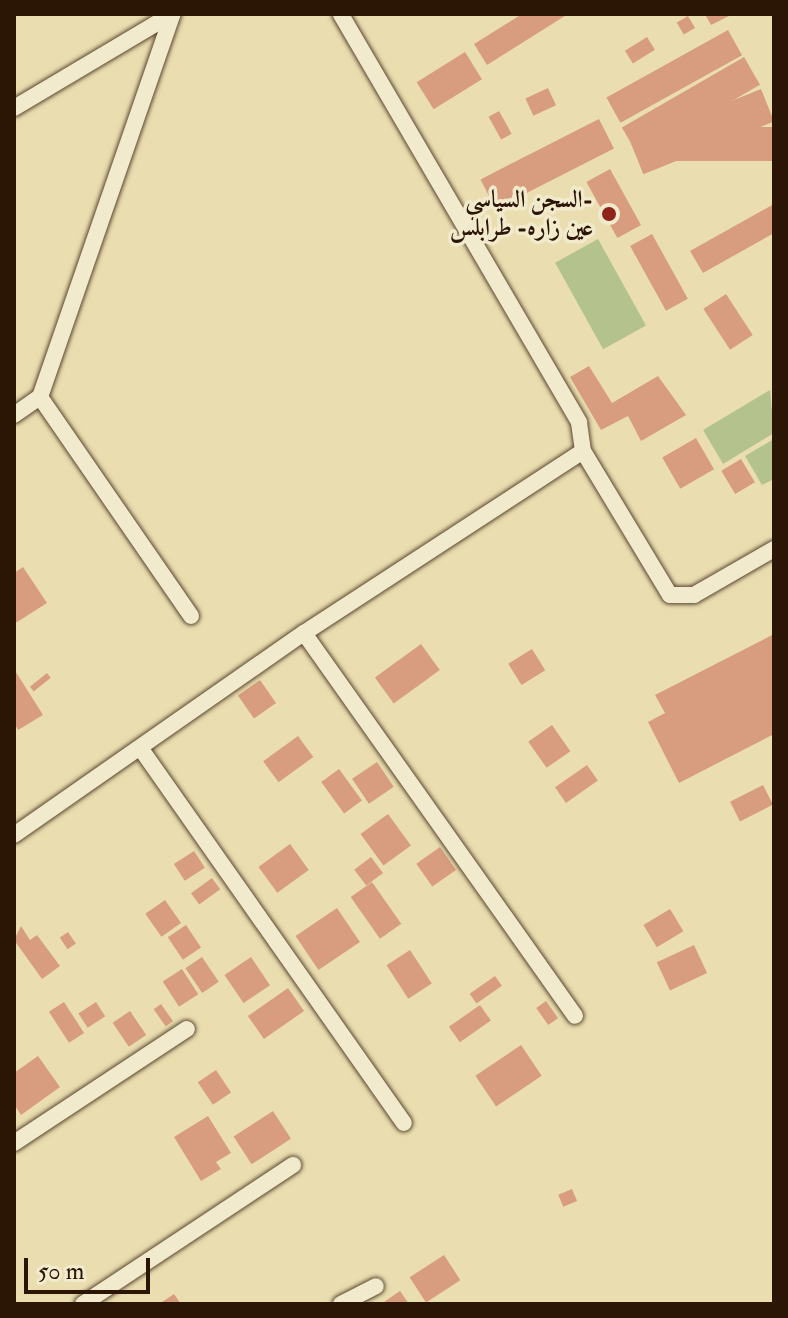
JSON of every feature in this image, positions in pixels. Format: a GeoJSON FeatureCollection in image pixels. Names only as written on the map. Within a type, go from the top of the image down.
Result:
{"type":"FeatureCollection","features":[{"type":"Feature","properties":{"kind":"street"},"geometry":{"type":"LineString","coordinates":[[14,108],[172,14]]}},
{"type":"Feature","properties":{"kind":"street"},"geometry":{"type":"LineString","coordinates":[[14,415],[40,397],[172,14]]}},
{"type":"Feature","properties":{"kind":"street"},"geometry":{"type":"LineString","coordinates":[[341,14],[579,422],[583,451],[670,595],[694,595],[774,549]]}},
{"type":"Feature","properties":{"kind":"street"},"geometry":{"type":"LineString","coordinates":[[40,397],[191,616]]}},
{"type":"Feature","properties":{"kind":"street"},"geometry":{"type":"LineString","coordinates":[[14,835],[304,633],[583,451]]}},
{"type":"Feature","properties":{"kind":"street"},"geometry":{"type":"LineString","coordinates":[[304,633],[575,1016]]}},
{"type":"Feature","properties":{"kind":"street"},"geometry":{"type":"LineString","coordinates":[[141,749],[404,1123]]}},
{"type":"Feature","properties":{"kind":"street"},"geometry":{"type":"LineString","coordinates":[[14,1143],[187,1029]]}},
{"type":"Feature","properties":{"kind":"street"},"geometry":{"type":"LineString","coordinates":[[83,1304],[293,1165]]}},
{"type":"Feature","properties":{"kind":"street"},"geometry":{"type":"LineString","coordinates":[[341,1304],[376,1286]]}},
{"type":"Feature","properties":{"kind":"green space"},"geometry":{"type":"Polygon","coordinates":[[[598,239],[646,326],[603,349],[555,263],[598,239]]]}},
{"type":"Feature","properties":{"kind":"green space"},"geometry":{"type":"Polygon","coordinates":[[[770,390],[774,433],[723,464],[703,430],[770,390]]]}},
{"type":"Feature","properties":{"kind":"green space"},"geometry":{"type":"Polygon","coordinates":[[[774,439],[774,479],[762,485],[745,456],[774,439]]]}},
{"type":"Feature","properties":{"kind":"building"},"geometry":{"type":"Polygon","coordinates":[[[522,14],[568,14],[487,65],[474,44],[522,14]]]}},
{"type":"Feature","properties":{"kind":"building"},"geometry":{"type":"Polygon","coordinates":[[[705,14],[733,14],[711,25],[705,14]]]}},
{"type":"Feature","properties":{"kind":"building"},"geometry":{"type":"Polygon","coordinates":[[[688,16],[695,28],[684,35],[677,22],[688,16]]]}},
{"type":"Feature","properties":{"kind":"building"},"geometry":{"type":"Polygon","coordinates":[[[728,30],[742,55],[620,123],[606,97],[728,30]]]}},
{"type":"Feature","properties":{"kind":"building"},"geometry":{"type":"Polygon","coordinates":[[[647,37],[655,50],[633,63],[625,51],[647,37]]]}},
{"type":"Feature","properties":{"kind":"building"},"geometry":{"type":"Polygon","coordinates":[[[465,52],[482,79],[434,109],[417,82],[465,52]]]}},
{"type":"Feature","properties":{"kind":"building"},"geometry":{"type":"Polygon","coordinates":[[[744,57],[760,85],[638,155],[622,128],[744,57]]]}},
{"type":"Feature","properties":{"kind":"building"},"geometry":{"type":"Polygon","coordinates":[[[548,88],[556,105],[533,116],[525,99],[548,88]]]}},
{"type":"Feature","properties":{"kind":"building"},"geometry":{"type":"Polygon","coordinates":[[[761,89],[774,121],[643,174],[630,142],[761,89]]]}},
{"type":"Feature","properties":{"kind":"building"},"geometry":{"type":"Polygon","coordinates":[[[499,111],[512,134],[501,140],[489,117],[499,111]]]}},
{"type":"Feature","properties":{"kind":"building"},"geometry":{"type":"Polygon","coordinates":[[[599,119],[614,148],[495,209],[480,179],[599,119]]]}},
{"type":"Feature","properties":{"kind":"building"},"geometry":{"type":"Polygon","coordinates":[[[642,127],[774,127],[774,161],[642,161],[642,127]]]}},
{"type":"Feature","properties":{"kind":"building"},"geometry":{"type":"Polygon","coordinates":[[[610,169],[641,225],[617,238],[586,182],[610,169]]]}},
{"type":"Feature","properties":{"kind":"building"},"geometry":{"type":"Polygon","coordinates":[[[774,204],[774,233],[703,273],[690,251],[774,204]]]}},
{"type":"Feature","properties":{"kind":"building"},"geometry":{"type":"Polygon","coordinates":[[[652,234],[688,299],[666,311],[630,246],[652,234]]]}},
{"type":"Feature","properties":{"kind":"building"},"geometry":{"type":"Polygon","coordinates":[[[726,294],[753,335],[730,350],[703,309],[726,294]]]}},
{"type":"Feature","properties":{"kind":"building"},"geometry":{"type":"Polygon","coordinates":[[[589,366],[612,403],[658,376],[686,415],[641,441],[628,416],[601,430],[570,377],[589,366]]]}},
{"type":"Feature","properties":{"kind":"building"},"geometry":{"type":"Polygon","coordinates":[[[696,438],[714,469],[680,489],[662,457],[696,438]]]}},
{"type":"Feature","properties":{"kind":"building"},"geometry":{"type":"Polygon","coordinates":[[[741,459],[755,482],[735,494],[721,471],[741,459]]]}},
{"type":"Feature","properties":{"kind":"building"},"geometry":{"type":"Polygon","coordinates":[[[23,567],[47,603],[14,624],[14,573],[23,567]]]}},
{"type":"Feature","properties":{"kind":"building"},"geometry":{"type":"Polygon","coordinates":[[[774,634],[774,734],[679,783],[648,722],[665,713],[655,695],[774,634]]]}},
{"type":"Feature","properties":{"kind":"building"},"geometry":{"type":"Polygon","coordinates":[[[421,644],[440,670],[394,703],[375,678],[421,644]]]}},
{"type":"Feature","properties":{"kind":"building"},"geometry":{"type":"Polygon","coordinates":[[[532,649],[545,670],[522,685],[508,664],[532,649]]]}},
{"type":"Feature","properties":{"kind":"building"},"geometry":{"type":"Polygon","coordinates":[[[14,669],[43,715],[18,730],[14,723],[14,669]]]}},
{"type":"Feature","properties":{"kind":"building"},"geometry":{"type":"Polygon","coordinates":[[[47,673],[51,678],[34,692],[30,687],[47,673]]]}},
{"type":"Feature","properties":{"kind":"building"},"geometry":{"type":"Polygon","coordinates":[[[260,680],[276,703],[254,718],[238,695],[260,680]]]}},
{"type":"Feature","properties":{"kind":"building"},"geometry":{"type":"Polygon","coordinates":[[[552,725],[570,751],[547,768],[528,742],[552,725]]]}},
{"type":"Feature","properties":{"kind":"building"},"geometry":{"type":"Polygon","coordinates":[[[298,736],[313,757],[278,782],[263,761],[298,736]]]}},
{"type":"Feature","properties":{"kind":"building"},"geometry":{"type":"Polygon","coordinates":[[[377,762],[394,787],[369,804],[352,779],[377,762]]]}},
{"type":"Feature","properties":{"kind":"building"},"geometry":{"type":"Polygon","coordinates":[[[587,765],[598,781],[566,803],[555,787],[587,765]]]}},
{"type":"Feature","properties":{"kind":"building"},"geometry":{"type":"Polygon","coordinates":[[[339,769],[362,801],[344,813],[321,782],[339,769]]]}},
{"type":"Feature","properties":{"kind":"building"},"geometry":{"type":"Polygon","coordinates":[[[763,785],[773,805],[740,821],[730,802],[763,785]]]}},
{"type":"Feature","properties":{"kind":"building"},"geometry":{"type":"Polygon","coordinates":[[[388,814],[411,846],[383,866],[360,834],[388,814]]]}},
{"type":"Feature","properties":{"kind":"building"},"geometry":{"type":"Polygon","coordinates":[[[290,844],[309,870],[277,893],[258,867],[290,844]]]}},
{"type":"Feature","properties":{"kind":"building"},"geometry":{"type":"Polygon","coordinates":[[[440,847],[456,870],[432,887],[416,864],[440,847]]]}},
{"type":"Feature","properties":{"kind":"building"},"geometry":{"type":"Polygon","coordinates":[[[194,851],[205,868],[185,881],[174,864],[194,851]]]}},
{"type":"Feature","properties":{"kind":"building"},"geometry":{"type":"Polygon","coordinates":[[[371,857],[383,873],[366,886],[354,870],[371,857]]]}},
{"type":"Feature","properties":{"kind":"building"},"geometry":{"type":"Polygon","coordinates":[[[212,878],[220,889],[199,905],[191,893],[212,878]]]}},
{"type":"Feature","properties":{"kind":"building"},"geometry":{"type":"Polygon","coordinates":[[[372,882],[401,924],[380,939],[351,897],[372,882]]]}},
{"type":"Feature","properties":{"kind":"building"},"geometry":{"type":"Polygon","coordinates":[[[165,900],[181,923],[161,937],[145,914],[165,900]]]}},
{"type":"Feature","properties":{"kind":"building"},"geometry":{"type":"Polygon","coordinates":[[[337,908],[360,942],[318,970],[296,936],[337,908]]]}},
{"type":"Feature","properties":{"kind":"building"},"geometry":{"type":"Polygon","coordinates":[[[670,909],[683,931],[657,947],[643,925],[670,909]]]}},
{"type":"Feature","properties":{"kind":"building"},"geometry":{"type":"Polygon","coordinates":[[[186,925],[201,947],[183,960],[168,937],[186,925]]]}},
{"type":"Feature","properties":{"kind":"building"},"geometry":{"type":"Polygon","coordinates":[[[21,926],[30,940],[37,935],[60,966],[42,979],[14,940],[21,926]]]}},
{"type":"Feature","properties":{"kind":"building"},"geometry":{"type":"Polygon","coordinates":[[[68,932],[76,944],[68,949],[60,938],[68,932]]]}},
{"type":"Feature","properties":{"kind":"building"},"geometry":{"type":"Polygon","coordinates":[[[694,945],[707,973],[670,990],[657,962],[694,945]]]}},
{"type":"Feature","properties":{"kind":"building"},"geometry":{"type":"Polygon","coordinates":[[[410,950],[432,984],[408,999],[387,965],[410,950]]]}},
{"type":"Feature","properties":{"kind":"building"},"geometry":{"type":"Polygon","coordinates":[[[202,957],[219,982],[202,993],[185,968],[202,957]]]}},
{"type":"Feature","properties":{"kind":"building"},"geometry":{"type":"Polygon","coordinates":[[[251,957],[270,985],[243,1003],[224,975],[251,957]]]}},
{"type":"Feature","properties":{"kind":"building"},"geometry":{"type":"Polygon","coordinates":[[[182,969],[198,994],[179,1007],[163,982],[182,969]]]}},
{"type":"Feature","properties":{"kind":"building"},"geometry":{"type":"Polygon","coordinates":[[[495,976],[502,986],[476,1004],[470,994],[495,976]]]}},
{"type":"Feature","properties":{"kind":"building"},"geometry":{"type":"Polygon","coordinates":[[[288,988],[304,1011],[264,1039],[248,1016],[288,988]]]}},
{"type":"Feature","properties":{"kind":"building"},"geometry":{"type":"Polygon","coordinates":[[[546,1001],[558,1018],[548,1025],[536,1008],[546,1001]]]}},
{"type":"Feature","properties":{"kind":"building"},"geometry":{"type":"Polygon","coordinates":[[[64,1002],[84,1033],[69,1043],[49,1012],[64,1002]]]}},
{"type":"Feature","properties":{"kind":"building"},"geometry":{"type":"Polygon","coordinates":[[[96,1002],[105,1016],[88,1028],[78,1013],[96,1002]]]}},
{"type":"Feature","properties":{"kind":"building"},"geometry":{"type":"Polygon","coordinates":[[[161,1004],[173,1021],[166,1026],[154,1009],[161,1004]]]}},
{"type":"Feature","properties":{"kind":"building"},"geometry":{"type":"Polygon","coordinates":[[[480,1005],[491,1021],[460,1042],[449,1027],[480,1005]]]}},
{"type":"Feature","properties":{"kind":"building"},"geometry":{"type":"Polygon","coordinates":[[[130,1011],[146,1035],[129,1047],[113,1023],[130,1011]]]}},
{"type":"Feature","properties":{"kind":"building"},"geometry":{"type":"Polygon","coordinates":[[[521,1045],[542,1076],[496,1106],[475,1076],[521,1045]]]}},
{"type":"Feature","properties":{"kind":"building"},"geometry":{"type":"Polygon","coordinates":[[[38,1056],[60,1087],[21,1115],[14,1104],[14,1073],[38,1056]]]}},
{"type":"Feature","properties":{"kind":"building"},"geometry":{"type":"Polygon","coordinates":[[[216,1070],[231,1092],[213,1105],[198,1082],[216,1070]]]}},
{"type":"Feature","properties":{"kind":"building"},"geometry":{"type":"Polygon","coordinates":[[[273,1111],[291,1139],[252,1164],[234,1137],[273,1111]]]}},
{"type":"Feature","properties":{"kind":"building"},"geometry":{"type":"Polygon","coordinates":[[[208,1116],[231,1153],[216,1162],[221,1169],[201,1181],[174,1137],[208,1116]]]}},
{"type":"Feature","properties":{"kind":"building"},"geometry":{"type":"Polygon","coordinates":[[[572,1189],[577,1201],[563,1207],[558,1195],[572,1189]]]}},
{"type":"Feature","properties":{"kind":"building"},"geometry":{"type":"Polygon","coordinates":[[[444,1255],[460,1280],[426,1302],[410,1277],[444,1255]]]}},
{"type":"Feature","properties":{"kind":"building"},"geometry":{"type":"Polygon","coordinates":[[[400,1291],[409,1304],[381,1304],[400,1291]]]}},
{"type":"Feature","properties":{"kind":"building"},"geometry":{"type":"Polygon","coordinates":[[[174,1294],[181,1304],[159,1304],[174,1294]]]}},
{"type":"Feature","properties":{"kind":"place","name":"السجن السياسي- عين زاره- طرابلس"},"geometry":{"type":"Point","coordinates":[609,214]}}]}
